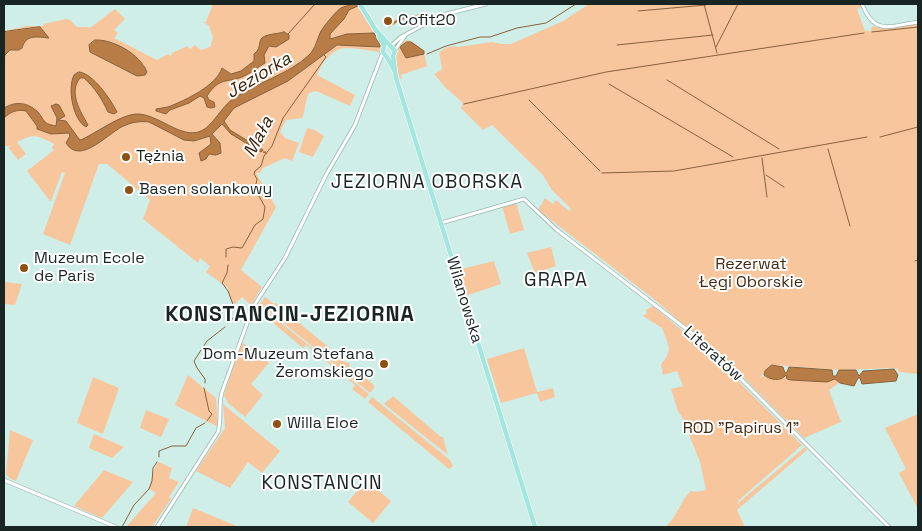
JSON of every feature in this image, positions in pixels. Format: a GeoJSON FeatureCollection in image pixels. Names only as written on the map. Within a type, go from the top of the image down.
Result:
{"type":"FeatureCollection","features":[{"type":"Feature","properties":{"kind":"main road"},"geometry":{"type":"LineString","coordinates":[[360,4],[378,33],[390,45],[394,53],[388,58]]}},
{"type":"Feature","properties":{"kind":"main road","name":"Wilanowska"},"geometry":{"type":"LineString","coordinates":[[378,33],[383,44],[383,51],[395,72],[535,527]]}},
{"type":"Feature","properties":{"kind":"main road"},"geometry":{"type":"LineString","coordinates":[[383,51],[390,45]]}},
{"type":"Feature","properties":{"kind":"main road","name":"Wilanowska"},"geometry":{"type":"LineString","coordinates":[[394,53],[395,72]]}},
{"type":"Feature","properties":{"kind":"street"},"geometry":{"type":"LineString","coordinates":[[390,45],[446,14],[486,4]]}},
{"type":"Feature","properties":{"kind":"street"},"geometry":{"type":"LineString","coordinates":[[862,4],[868,17],[877,25],[884,26],[918,22]]}},
{"type":"Feature","properties":{"kind":"street"},"geometry":{"type":"LineString","coordinates":[[394,53],[396,46],[405,36]]}},
{"type":"Feature","properties":{"kind":"street"},"geometry":{"type":"LineString","coordinates":[[157,526],[218,432],[222,392],[253,307],[285,258],[326,175],[355,125],[383,51]]}},
{"type":"Feature","properties":{"kind":"street"},"geometry":{"type":"LineString","coordinates":[[378,66],[388,58]]}},
{"type":"Feature","properties":{"kind":"street","name":"Literatów"},"geometry":{"type":"LineString","coordinates":[[440,223],[523,198],[553,226],[706,344],[889,527]]}},
{"type":"Feature","properties":{"kind":"street"},"geometry":{"type":"LineString","coordinates":[[4,480],[116,527]]}},
{"type":"Feature","properties":{"kind":"green space"},"geometry":{"type":"Polygon","coordinates":[[[213,4],[356,4],[381,44],[380,53],[344,48],[329,56],[317,75],[355,95],[350,106],[316,91],[309,93],[302,118],[286,120],[280,132],[285,138],[299,143],[292,161],[285,158],[263,168],[260,173],[256,173],[276,207],[241,270],[262,287],[251,305],[242,297],[235,304],[231,301],[228,288],[206,272],[210,266],[200,258],[198,263],[143,219],[150,200],[107,164],[99,164],[70,245],[43,234],[65,173],[62,172],[50,201],[27,171],[54,150],[52,148],[54,144],[36,136],[23,139],[17,142],[26,154],[18,160],[8,147],[12,146],[4,146],[4,31],[27,26],[44,26],[43,24],[66,19],[70,20],[77,27],[91,27],[115,9],[125,19],[114,30],[118,33],[114,38],[157,60],[168,54],[171,56],[172,53],[187,46],[190,49],[195,45],[201,50],[210,47],[213,38],[209,26],[204,22],[206,22],[213,4]]]}},
{"type":"Feature","properties":{"kind":"green space","name":"Rezerwat Łęgi Oborskie"},"geometry":{"type":"Polygon","coordinates":[[[589,4],[860,4],[861,8],[857,9],[865,31],[871,31],[872,26],[880,28],[918,23],[918,374],[899,372],[893,368],[838,370],[773,365],[760,377],[765,376],[779,380],[787,375],[835,379],[839,383],[829,390],[841,422],[804,438],[732,366],[655,300],[538,210],[545,198],[553,204],[556,200],[569,211],[571,209],[552,190],[543,175],[492,125],[483,130],[461,108],[463,103],[434,74],[442,68],[439,53],[445,48],[456,46],[492,42],[511,44],[563,21],[589,4]]]}},
{"type":"Feature","properties":{"kind":"green space"},"geometry":{"type":"Polygon","coordinates":[[[408,40],[422,50],[427,66],[401,75],[402,79],[400,79],[397,68],[397,51],[399,46],[408,40]]]}},
{"type":"Feature","properties":{"kind":"green space"},"geometry":{"type":"Polygon","coordinates":[[[307,128],[315,130],[324,136],[313,157],[299,152],[307,128]]]}},
{"type":"Feature","properties":{"kind":"green space"},"geometry":{"type":"Polygon","coordinates":[[[516,202],[524,230],[510,234],[502,206],[516,202]]]}},
{"type":"Feature","properties":{"kind":"green space"},"geometry":{"type":"Polygon","coordinates":[[[551,247],[556,266],[535,273],[527,253],[551,247]]]}},
{"type":"Feature","properties":{"kind":"green space"},"geometry":{"type":"Polygon","coordinates":[[[494,261],[501,284],[465,296],[457,270],[494,261]]]}},
{"type":"Feature","properties":{"kind":"green space"},"geometry":{"type":"Polygon","coordinates":[[[4,282],[22,284],[15,305],[4,304],[4,282]]]}},
{"type":"Feature","properties":{"kind":"green space"},"geometry":{"type":"Polygon","coordinates":[[[265,297],[274,304],[279,305],[278,307],[286,314],[374,385],[370,393],[260,304],[265,297]]]}},
{"type":"Feature","properties":{"kind":"green space"},"geometry":{"type":"Polygon","coordinates":[[[257,305],[369,394],[365,399],[352,389],[355,385],[306,345],[303,348],[255,308],[257,305]]]}},
{"type":"Feature","properties":{"kind":"green space","name":"ROD \"Papirus 1\""},"geometry":{"type":"Polygon","coordinates":[[[653,306],[700,343],[802,445],[739,500],[737,504],[805,447],[807,450],[737,510],[745,527],[665,527],[673,519],[691,491],[706,490],[700,462],[678,411],[671,389],[683,386],[677,371],[663,375],[661,364],[669,351],[669,347],[662,328],[643,316],[647,313],[646,310],[653,306]]]}},
{"type":"Feature","properties":{"kind":"green space"},"geometry":{"type":"Polygon","coordinates":[[[243,343],[269,363],[251,384],[263,395],[245,417],[228,403],[224,395],[239,349],[243,343]]]}},
{"type":"Feature","properties":{"kind":"green space"},"geometry":{"type":"Polygon","coordinates":[[[524,348],[537,392],[553,388],[555,397],[540,402],[537,393],[501,403],[487,359],[524,348]]]}},
{"type":"Feature","properties":{"kind":"green space"},"geometry":{"type":"Polygon","coordinates":[[[188,375],[216,398],[218,427],[175,405],[188,375]]]}},
{"type":"Feature","properties":{"kind":"green space"},"geometry":{"type":"Polygon","coordinates":[[[93,377],[119,388],[103,434],[77,423],[93,377]]]}},
{"type":"Feature","properties":{"kind":"green space"},"geometry":{"type":"Polygon","coordinates":[[[393,396],[443,437],[448,455],[384,404],[393,396]]]}},
{"type":"Feature","properties":{"kind":"green space"},"geometry":{"type":"Polygon","coordinates":[[[372,397],[450,460],[453,466],[449,469],[368,402],[372,397]]]}},
{"type":"Feature","properties":{"kind":"green space"},"geometry":{"type":"Polygon","coordinates":[[[223,404],[280,451],[262,473],[248,462],[230,488],[196,471],[225,428],[223,404]]]}},
{"type":"Feature","properties":{"kind":"green space"},"geometry":{"type":"Polygon","coordinates":[[[146,410],[169,419],[161,437],[140,428],[146,410]]]}},
{"type":"Feature","properties":{"kind":"green space"},"geometry":{"type":"Polygon","coordinates":[[[918,414],[918,509],[899,473],[906,469],[885,428],[918,414]]]}},
{"type":"Feature","properties":{"kind":"green space"},"geometry":{"type":"Polygon","coordinates":[[[10,430],[33,440],[16,481],[9,478],[6,474],[10,430]]]}},
{"type":"Feature","properties":{"kind":"green space"},"geometry":{"type":"Polygon","coordinates":[[[94,434],[124,447],[112,458],[89,448],[94,434]]]}},
{"type":"Feature","properties":{"kind":"green space"},"geometry":{"type":"Polygon","coordinates":[[[158,462],[172,468],[169,478],[179,482],[169,497],[171,499],[152,527],[126,527],[156,493],[149,489],[158,462]]]}},
{"type":"Feature","properties":{"kind":"green space"},"geometry":{"type":"Polygon","coordinates":[[[104,470],[133,482],[102,518],[74,506],[104,470]]]}},
{"type":"Feature","properties":{"kind":"green space"},"geometry":{"type":"Polygon","coordinates":[[[366,480],[391,501],[373,523],[348,502],[366,480]]]}},
{"type":"Feature","properties":{"kind":"green space"},"geometry":{"type":"Polygon","coordinates":[[[193,508],[239,527],[186,527],[193,508]]]}},
{"type":"Feature","properties":{"kind":"shaded area"},"geometry":{"type":"Polygon","coordinates":[[[352,4],[362,4],[349,10],[344,19],[330,34],[330,39],[347,34],[374,33],[380,47],[337,45],[288,81],[234,108],[224,121],[230,130],[263,150],[261,152],[231,134],[222,124],[212,134],[220,143],[221,153],[216,155],[209,154],[206,159],[201,161],[199,153],[211,144],[210,136],[194,141],[184,140],[149,122],[134,122],[126,125],[96,145],[79,151],[72,149],[66,143],[70,136],[69,133],[51,134],[37,129],[37,126],[26,111],[20,110],[4,118],[4,108],[13,104],[26,104],[39,113],[46,123],[56,126],[57,118],[51,106],[56,104],[59,105],[65,116],[58,120],[66,121],[81,140],[116,121],[136,114],[153,118],[186,132],[201,131],[233,99],[301,62],[309,55],[321,31],[331,18],[341,8],[352,4]]]}},
{"type":"Feature","properties":{"kind":"shaded area"},"geometry":{"type":"Polygon","coordinates":[[[40,27],[49,38],[29,38],[22,48],[10,50],[4,59],[4,32],[40,27]]]}},
{"type":"Feature","properties":{"kind":"shaded area"},"geometry":{"type":"Polygon","coordinates":[[[284,32],[289,35],[289,39],[276,47],[269,46],[264,55],[265,63],[242,77],[221,82],[212,89],[207,96],[209,100],[214,102],[215,107],[207,107],[204,98],[200,96],[189,103],[170,110],[166,114],[156,111],[156,109],[168,107],[200,92],[214,81],[222,68],[231,74],[241,71],[254,61],[254,54],[263,37],[284,32]]]}},
{"type":"Feature","properties":{"kind":"shaded area"},"geometry":{"type":"Polygon","coordinates":[[[95,40],[110,42],[125,49],[138,59],[147,72],[145,75],[137,76],[90,52],[89,45],[95,40]]]}},
{"type":"Feature","properties":{"kind":"shaded area"},"geometry":{"type":"Polygon","coordinates":[[[407,42],[411,42],[424,51],[424,54],[406,58],[400,47],[407,42]]]}},
{"type":"Feature","properties":{"kind":"shaded area"},"geometry":{"type":"Polygon","coordinates":[[[79,72],[96,82],[117,112],[114,114],[108,112],[92,86],[84,78],[80,78],[75,90],[75,96],[88,125],[86,127],[78,118],[72,103],[72,81],[74,75],[79,72]]]}},
{"type":"Feature","properties":{"kind":"shaded area"},"geometry":{"type":"Polygon","coordinates":[[[772,365],[783,367],[785,373],[789,367],[832,370],[833,376],[836,376],[839,370],[856,370],[859,376],[863,371],[894,369],[898,375],[896,381],[862,384],[860,378],[858,378],[854,386],[840,383],[835,379],[827,382],[791,380],[787,379],[786,375],[781,379],[772,379],[764,375],[765,371],[772,365]]]}},
{"type":"Feature","properties":{"kind":"waterway"},"geometry":{"type":"LineString","coordinates":[[288,34],[315,4]]}},
{"type":"Feature","properties":{"kind":"waterway"},"geometry":{"type":"LineString","coordinates":[[427,54],[446,46],[480,37],[490,37],[517,28],[546,23],[576,4]]}},
{"type":"Feature","properties":{"kind":"waterway"},"geometry":{"type":"LineString","coordinates":[[704,4],[717,53]]}},
{"type":"Feature","properties":{"kind":"waterway"},"geometry":{"type":"LineString","coordinates":[[716,47],[738,4]]}},
{"type":"Feature","properties":{"kind":"waterway"},"geometry":{"type":"LineString","coordinates":[[638,11],[706,5]]}},
{"type":"Feature","properties":{"kind":"waterway"},"geometry":{"type":"LineString","coordinates":[[389,26],[400,19],[423,15]]}},
{"type":"Feature","properties":{"kind":"waterway"},"geometry":{"type":"LineString","coordinates":[[872,32],[918,27]]}},
{"type":"Feature","properties":{"kind":"waterway"},"geometry":{"type":"LineString","coordinates":[[464,104],[606,72],[864,33]]}},
{"type":"Feature","properties":{"kind":"waterway"},"geometry":{"type":"LineString","coordinates":[[617,45],[713,35]]}},
{"type":"Feature","properties":{"kind":"waterway","name":"Mała"},"geometry":{"type":"LineString","coordinates":[[226,257],[226,249],[233,247],[242,248],[255,225],[263,219],[265,207],[255,189],[257,179],[254,174],[255,171],[261,166],[264,156],[272,146],[283,118],[326,57],[324,55]]}},
{"type":"Feature","properties":{"kind":"waterway"},"geometry":{"type":"LineString","coordinates":[[667,80],[779,149]]}},
{"type":"Feature","properties":{"kind":"waterway"},"geometry":{"type":"LineString","coordinates":[[609,84],[733,157]]}},
{"type":"Feature","properties":{"kind":"waterway"},"geometry":{"type":"LineString","coordinates":[[529,100],[600,171]]}},
{"type":"Feature","properties":{"kind":"waterway"},"geometry":{"type":"LineString","coordinates":[[880,137],[918,127]]}},
{"type":"Feature","properties":{"kind":"waterway"},"geometry":{"type":"LineString","coordinates":[[602,173],[674,171],[867,137]]}},
{"type":"Feature","properties":{"kind":"waterway"},"geometry":{"type":"LineString","coordinates":[[828,149],[850,226]]}},
{"type":"Feature","properties":{"kind":"waterway"},"geometry":{"type":"LineString","coordinates":[[762,158],[767,197]]}},
{"type":"Feature","properties":{"kind":"waterway"},"geometry":{"type":"LineString","coordinates":[[766,175],[784,187]]}},
{"type":"Feature","properties":{"kind":"waterway","name":"Mała"},"geometry":{"type":"LineString","coordinates":[[228,265],[227,273],[222,283],[228,291],[237,315],[228,323]]}},
{"type":"Feature","properties":{"kind":"waterway","name":"Mała"},"geometry":{"type":"LineString","coordinates":[[205,383],[205,379],[194,361],[207,341],[225,327]]}},
{"type":"Feature","properties":{"kind":"waterway","name":"Mała"},"geometry":{"type":"LineString","coordinates":[[204,388],[209,411],[212,414],[207,421]]}},
{"type":"Feature","properties":{"kind":"waterway","name":"Mała"},"geometry":{"type":"LineString","coordinates":[[159,457],[159,451],[172,446],[186,446],[196,428],[205,423]]}},
{"type":"Feature","properties":{"kind":"waterway","name":"Mała"},"geometry":{"type":"LineString","coordinates":[[122,527],[134,505],[149,489],[153,468],[157,462]]}},
{"type":"Feature","properties":{"kind":"place","name":"Cofit20"},"geometry":{"type":"Point","coordinates":[388,21]}},
{"type":"Feature","properties":{"kind":"place","name":"Tężnia"},"geometry":{"type":"Point","coordinates":[126,157]}},
{"type":"Feature","properties":{"kind":"place","name":"Basen solankowy"},"geometry":{"type":"Point","coordinates":[129,190]}},
{"type":"Feature","properties":{"kind":"place","name":"Muzeum Ecole de Paris"},"geometry":{"type":"Point","coordinates":[24,268]}},
{"type":"Feature","properties":{"kind":"place","name":"Dom-Muzeum Stefana Żeromskiego"},"geometry":{"type":"Point","coordinates":[384,364]}},
{"type":"Feature","properties":{"kind":"place","name":"Willa Eloe"},"geometry":{"type":"Point","coordinates":[277,424]}},
{"type":"Feature","properties":{"kind":"district","name":"JEZIORNA OBORSKA"},"geometry":{"type":"Point","coordinates":[427,183]}},
{"type":"Feature","properties":{"kind":"district","name":"GRAPA"},"geometry":{"type":"Point","coordinates":[556,281]}},
{"type":"Feature","properties":{"kind":"district","name":"KONSTANCIN-JEZIORNA"},"geometry":{"type":"Point","coordinates":[290,315]}},
{"type":"Feature","properties":{"kind":"district","name":"KONSTANCIN"},"geometry":{"type":"Point","coordinates":[322,484]}},
{"type":"Feature","properties":{"kind":"water label","name":"Jeziorka"},"geometry":{"type":"Point","coordinates":[259,76]}}]}
